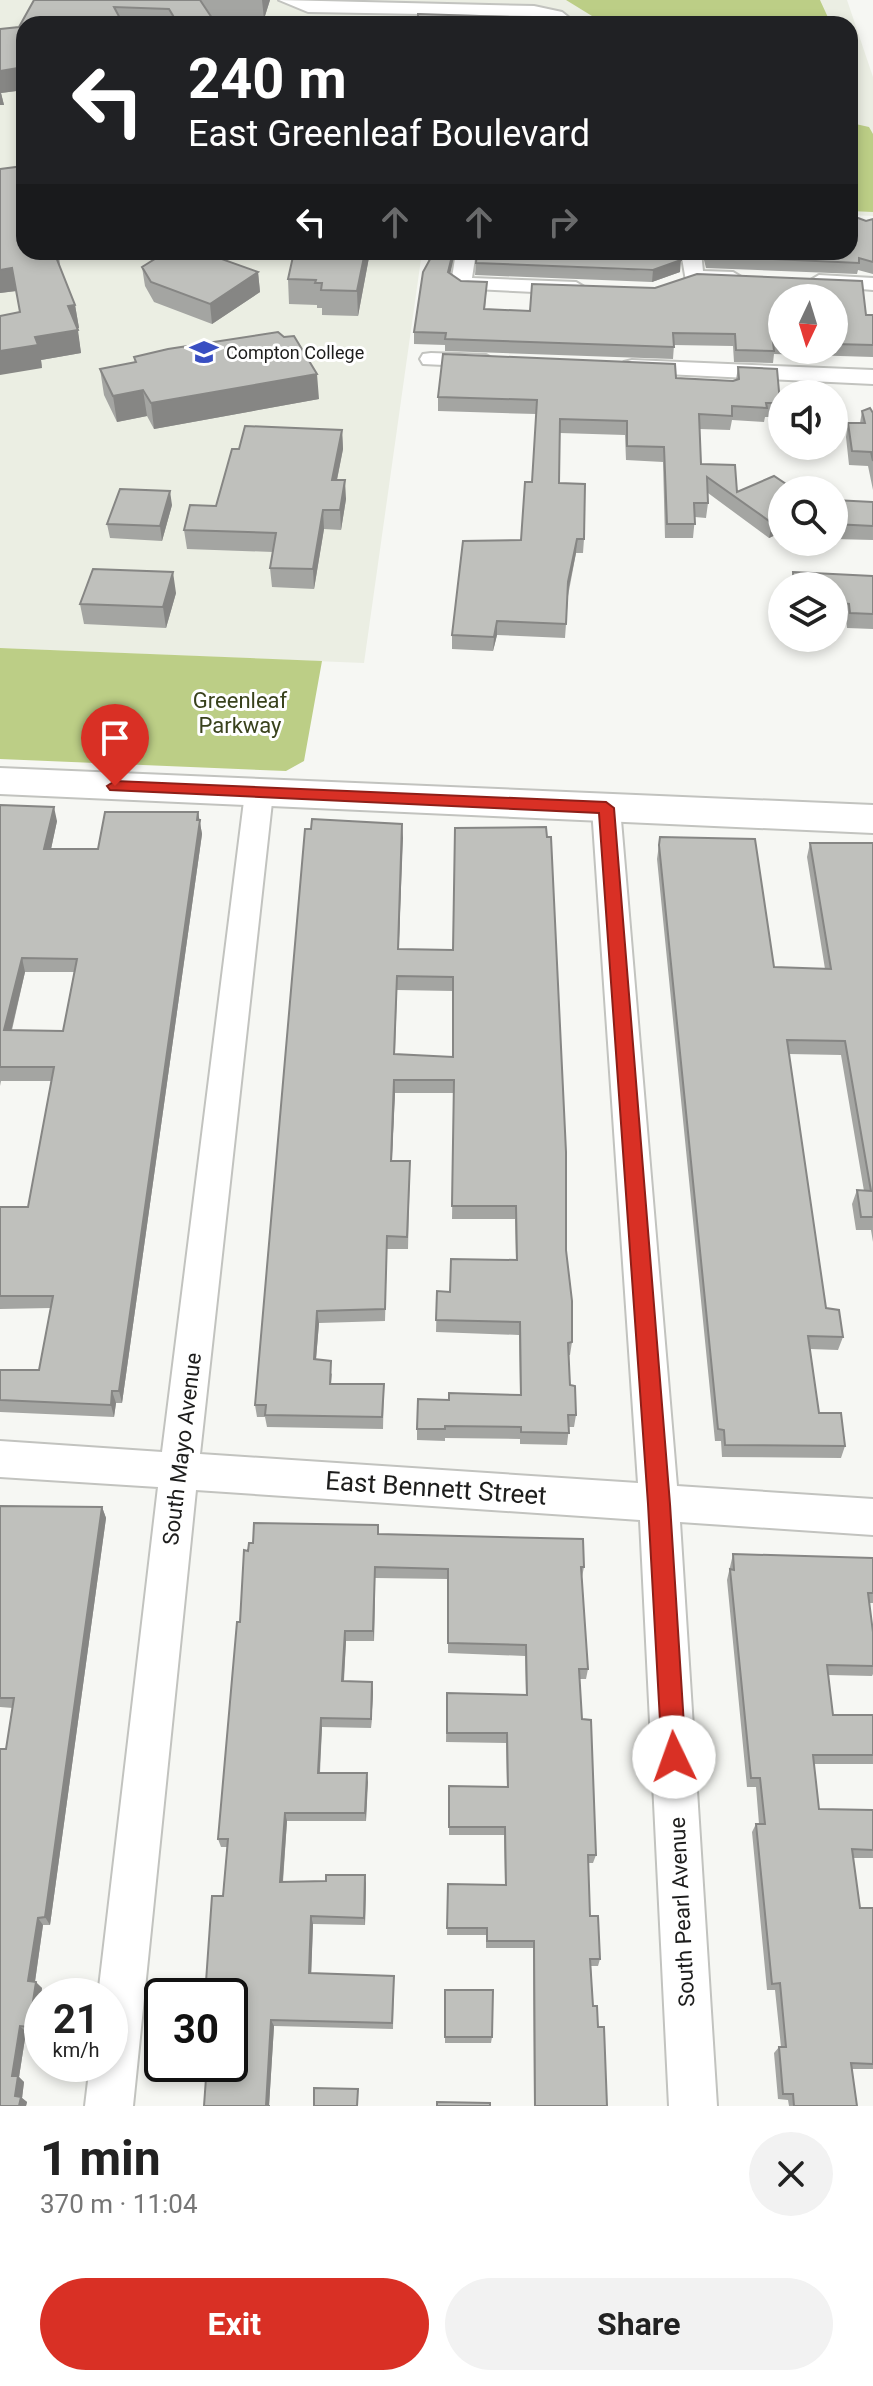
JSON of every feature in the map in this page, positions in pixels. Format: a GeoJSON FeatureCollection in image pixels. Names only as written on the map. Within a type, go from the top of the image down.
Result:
{"type":"FeatureCollection","features":[{"type":"Feature","properties":{"kind":"street"},"geometry":{"type":"LineString","coordinates":[[287,0],[308,7],[534,11],[557,16]]}},
{"type":"Feature","properties":{"kind":"street"},"geometry":{"type":"LineString","coordinates":[[465,260],[461,284],[594,289]]}},
{"type":"Feature","properties":{"kind":"street"},"geometry":{"type":"LineString","coordinates":[[690,260],[686,279],[756,279]]}},
{"type":"Feature","properties":{"kind":"street"},"geometry":{"type":"LineString","coordinates":[[803,280],[873,284]]}},
{"type":"Feature","properties":{"kind":"street"},"geometry":{"type":"LineString","coordinates":[[431,359],[510,362]]}},
{"type":"Feature","properties":{"kind":"street"},"geometry":{"type":"LineString","coordinates":[[604,366],[873,377]]}},
{"type":"Feature","properties":{"kind":"street"},"geometry":{"type":"LineString","coordinates":[[0,781],[873,819]]}},
{"type":"Feature","properties":{"kind":"street","name":"South Mayo Avenue"},"geometry":{"type":"LineString","coordinates":[[109,2106],[179,1470],[259,793]]}},
{"type":"Feature","properties":{"kind":"street","name":"South Pearl Avenue"},"geometry":{"type":"LineString","coordinates":[[606,808],[659,1504],[693,2106]]}},
{"type":"Feature","properties":{"kind":"street","name":"East Bennett Street"},"geometry":{"type":"LineString","coordinates":[[0,1459],[873,1517]]}},
{"type":"Feature","properties":{"kind":"shaded area","name":"Compton College"},"geometry":{"type":"Polygon","coordinates":[[[0,0],[847,0],[852,16],[16,16],[16,260],[421,260],[364,663],[0,648],[0,0]]]}},
{"type":"Feature","properties":{"kind":"shaded area","name":"Compton College"},"geometry":{"type":"Polygon","coordinates":[[[858,33],[873,77],[873,216],[858,215],[858,33]]]}},
{"type":"Feature","properties":{"kind":"green space"},"geometry":{"type":"Polygon","coordinates":[[[566,0],[820,0],[827,16],[592,16],[566,0]]]}},
{"type":"Feature","properties":{"kind":"green space"},"geometry":{"type":"Polygon","coordinates":[[[858,125],[869,127],[873,134],[873,212],[858,211],[858,125]]]}},
{"type":"Feature","properties":{"kind":"green space","name":"Greenleaf Parkway"},"geometry":{"type":"Polygon","coordinates":[[[0,648],[322,661],[304,761],[286,771],[0,759],[0,648]]]}},
{"type":"Feature","properties":{"kind":"building"},"geometry":{"type":"Polygon","coordinates":[[[34,0],[200,0],[211,16],[173,16],[169,9],[114,7],[119,16],[25,16],[34,0]]]}},
{"type":"Feature","properties":{"kind":"building"},"geometry":{"type":"Polygon","coordinates":[[[418,14],[479,16],[418,16],[418,14]]]}},
{"type":"Feature","properties":{"kind":"building"},"geometry":{"type":"Polygon","coordinates":[[[16,27],[16,68],[0,71],[0,29],[16,27]]]}},
{"type":"Feature","properties":{"kind":"building"},"geometry":{"type":"Polygon","coordinates":[[[16,167],[16,260],[57,260],[75,305],[68,306],[78,330],[35,337],[38,345],[0,351],[0,316],[20,312],[12,268],[0,270],[0,169],[16,167]]]}},
{"type":"Feature","properties":{"kind":"building"},"geometry":{"type":"Polygon","coordinates":[[[858,218],[866,221],[873,219],[873,262],[859,258],[859,263],[794,260],[858,260],[858,218]]]}},
{"type":"Feature","properties":{"kind":"building"},"geometry":{"type":"Polygon","coordinates":[[[153,260],[224,260],[258,272],[210,304],[151,282],[142,267],[153,260]]]}},
{"type":"Feature","properties":{"kind":"building"},"geometry":{"type":"Polygon","coordinates":[[[292,260],[363,260],[357,291],[321,290],[322,283],[315,283],[316,280],[288,279],[292,260]]]}},
{"type":"Feature","properties":{"kind":"building"},"geometry":{"type":"Polygon","coordinates":[[[430,260],[451,260],[448,272],[461,281],[487,282],[484,309],[530,311],[532,284],[655,288],[697,274],[862,281],[866,315],[873,315],[873,345],[848,344],[848,284],[768,284],[768,351],[736,350],[735,334],[673,333],[674,347],[445,339],[446,333],[414,332],[423,272],[430,260]]]}},
{"type":"Feature","properties":{"kind":"building"},"geometry":{"type":"Polygon","coordinates":[[[476,260],[681,260],[653,270],[476,263],[476,260]]]}},
{"type":"Feature","properties":{"kind":"building"},"geometry":{"type":"Polygon","coordinates":[[[278,332],[284,337],[294,336],[317,374],[151,403],[143,390],[113,396],[100,369],[136,362],[134,357],[168,349],[278,332]]]}},
{"type":"Feature","properties":{"kind":"building"},"geometry":{"type":"Polygon","coordinates":[[[443,354],[675,364],[676,378],[733,381],[739,379],[738,367],[777,369],[778,380],[768,380],[767,408],[732,406],[732,416],[699,414],[701,464],[735,465],[737,492],[768,479],[768,520],[707,477],[708,503],[694,503],[695,524],[667,524],[664,447],[627,446],[627,421],[560,419],[559,483],[585,484],[584,539],[577,539],[568,582],[566,624],[497,621],[494,637],[452,635],[463,541],[521,540],[525,482],[532,482],[537,400],[438,397],[443,354]]]}},
{"type":"Feature","properties":{"kind":"building"},"geometry":{"type":"Polygon","coordinates":[[[870,408],[873,413],[873,461],[871,452],[852,451],[848,423],[865,423],[862,411],[870,408]]]}},
{"type":"Feature","properties":{"kind":"building"},"geometry":{"type":"Polygon","coordinates":[[[245,426],[342,430],[332,480],[345,480],[340,510],[323,510],[313,569],[270,568],[276,533],[184,530],[190,505],[216,506],[232,449],[239,449],[245,426]]]}},
{"type":"Feature","properties":{"kind":"building"},"geometry":{"type":"Polygon","coordinates":[[[120,489],[170,491],[160,526],[107,524],[120,489]]]}},
{"type":"Feature","properties":{"kind":"building"},"geometry":{"type":"Polygon","coordinates":[[[848,501],[873,502],[873,526],[848,525],[848,501]]]}},
{"type":"Feature","properties":{"kind":"building"},"geometry":{"type":"Polygon","coordinates":[[[93,569],[173,572],[163,607],[80,604],[93,569]]]}},
{"type":"Feature","properties":{"kind":"building"},"geometry":{"type":"Polygon","coordinates":[[[848,575],[873,576],[873,614],[850,613],[848,575]]]}},
{"type":"Feature","properties":{"kind":"building"},"geometry":{"type":"Polygon","coordinates":[[[0,805],[54,807],[44,849],[98,849],[105,812],[198,812],[197,820],[200,820],[119,1391],[112,1391],[111,1405],[0,1400],[0,1370],[39,1370],[53,1296],[0,1296],[0,1207],[28,1207],[54,1067],[0,1067],[0,805]],[[22,958],[4,1030],[63,1031],[77,959],[22,958]]]}},
{"type":"Feature","properties":{"kind":"building"},"geometry":{"type":"Polygon","coordinates":[[[312,819],[402,824],[398,949],[453,950],[455,828],[546,827],[547,837],[551,837],[566,1152],[566,1250],[572,1301],[572,1342],[568,1343],[570,1385],[575,1386],[576,1415],[568,1415],[569,1433],[521,1432],[521,1427],[445,1426],[445,1429],[417,1429],[418,1399],[449,1400],[449,1393],[521,1395],[520,1322],[436,1320],[437,1291],[450,1292],[451,1259],[517,1260],[516,1206],[452,1206],[454,1080],[394,1080],[391,1161],[410,1161],[407,1237],[387,1236],[385,1309],[317,1311],[314,1359],[331,1361],[330,1384],[384,1384],[382,1417],[265,1415],[266,1405],[255,1405],[305,829],[311,829],[312,819]],[[397,976],[394,1054],[453,1057],[453,977],[397,976]]]}},
{"type":"Feature","properties":{"kind":"building"},"geometry":{"type":"Polygon","coordinates":[[[660,837],[755,839],[774,967],[831,969],[810,843],[873,843],[873,1217],[861,1217],[857,1190],[871,1191],[845,1041],[787,1040],[826,1308],[839,1310],[843,1337],[808,1336],[819,1413],[841,1413],[845,1446],[725,1445],[724,1430],[718,1429],[660,837]]]}},
{"type":"Feature","properties":{"kind":"building"},"geometry":{"type":"Polygon","coordinates":[[[0,1506],[102,1507],[45,1917],[38,1918],[28,1978],[24,1978],[24,2026],[20,2026],[12,2076],[18,2076],[15,2096],[21,2097],[19,2106],[0,2106],[0,1749],[6,1749],[14,1698],[0,1698],[0,1506]]]}},
{"type":"Feature","properties":{"kind":"building"},"geometry":{"type":"Polygon","coordinates":[[[254,1523],[378,1525],[378,1534],[583,1539],[584,1567],[581,1567],[588,1669],[579,1669],[582,1719],[591,1720],[596,1855],[588,1855],[590,1916],[598,1916],[600,1959],[590,1959],[593,2006],[597,2006],[598,2027],[604,2027],[607,2106],[535,2106],[534,1941],[487,1941],[487,1928],[447,1928],[448,1884],[506,1885],[505,1827],[449,1827],[449,1786],[508,1787],[507,1733],[447,1733],[447,1693],[527,1695],[526,1645],[448,1643],[448,1569],[375,1567],[373,1631],[345,1631],[342,1681],[372,1682],[371,1719],[321,1718],[318,1773],[367,1773],[365,1813],[285,1813],[280,1882],[326,1881],[326,1875],[365,1875],[364,1918],[311,1916],[309,1973],[394,1976],[392,2023],[271,2020],[266,2106],[204,2106],[206,2082],[248,2082],[248,1978],[206,1978],[212,1896],[223,1896],[228,1839],[218,1839],[237,1622],[240,1622],[244,1550],[248,1551],[249,1543],[253,1543],[254,1523]]]}},
{"type":"Feature","properties":{"kind":"building"},"geometry":{"type":"Polygon","coordinates":[[[733,1554],[873,1558],[873,1593],[868,1593],[873,1666],[827,1665],[833,1715],[873,1715],[873,1755],[813,1755],[819,1809],[873,1810],[873,1850],[852,1849],[860,1908],[873,1908],[873,2064],[851,2063],[857,2106],[794,2106],[793,2094],[783,2094],[779,2047],[786,2047],[780,1983],[772,1984],[756,1824],[765,1824],[760,1778],[751,1778],[730,1569],[734,1570],[733,1554]]]}},
{"type":"Feature","properties":{"kind":"building"},"geometry":{"type":"Polygon","coordinates":[[[445,1990],[493,1990],[492,2037],[445,2037],[445,1990]]]}},
{"type":"Feature","properties":{"kind":"building"},"geometry":{"type":"Polygon","coordinates":[[[314,2088],[358,2089],[357,2106],[314,2106],[314,2088]]]}},
{"type":"Feature","properties":{"kind":"building"},"geometry":{"type":"Polygon","coordinates":[[[437,2102],[490,2103],[490,2106],[437,2106],[437,2102]]]}},
{"type":"Feature","properties":{"kind":"place","name":"Compton College"},"geometry":{"type":"Point","coordinates":[204,352]}},
{"type":"Feature","properties":{"kind":"route"},"geometry":{"type":"LineString","coordinates":[[115,786],[606,808],[659,1504],[674,1757]]}}]}
